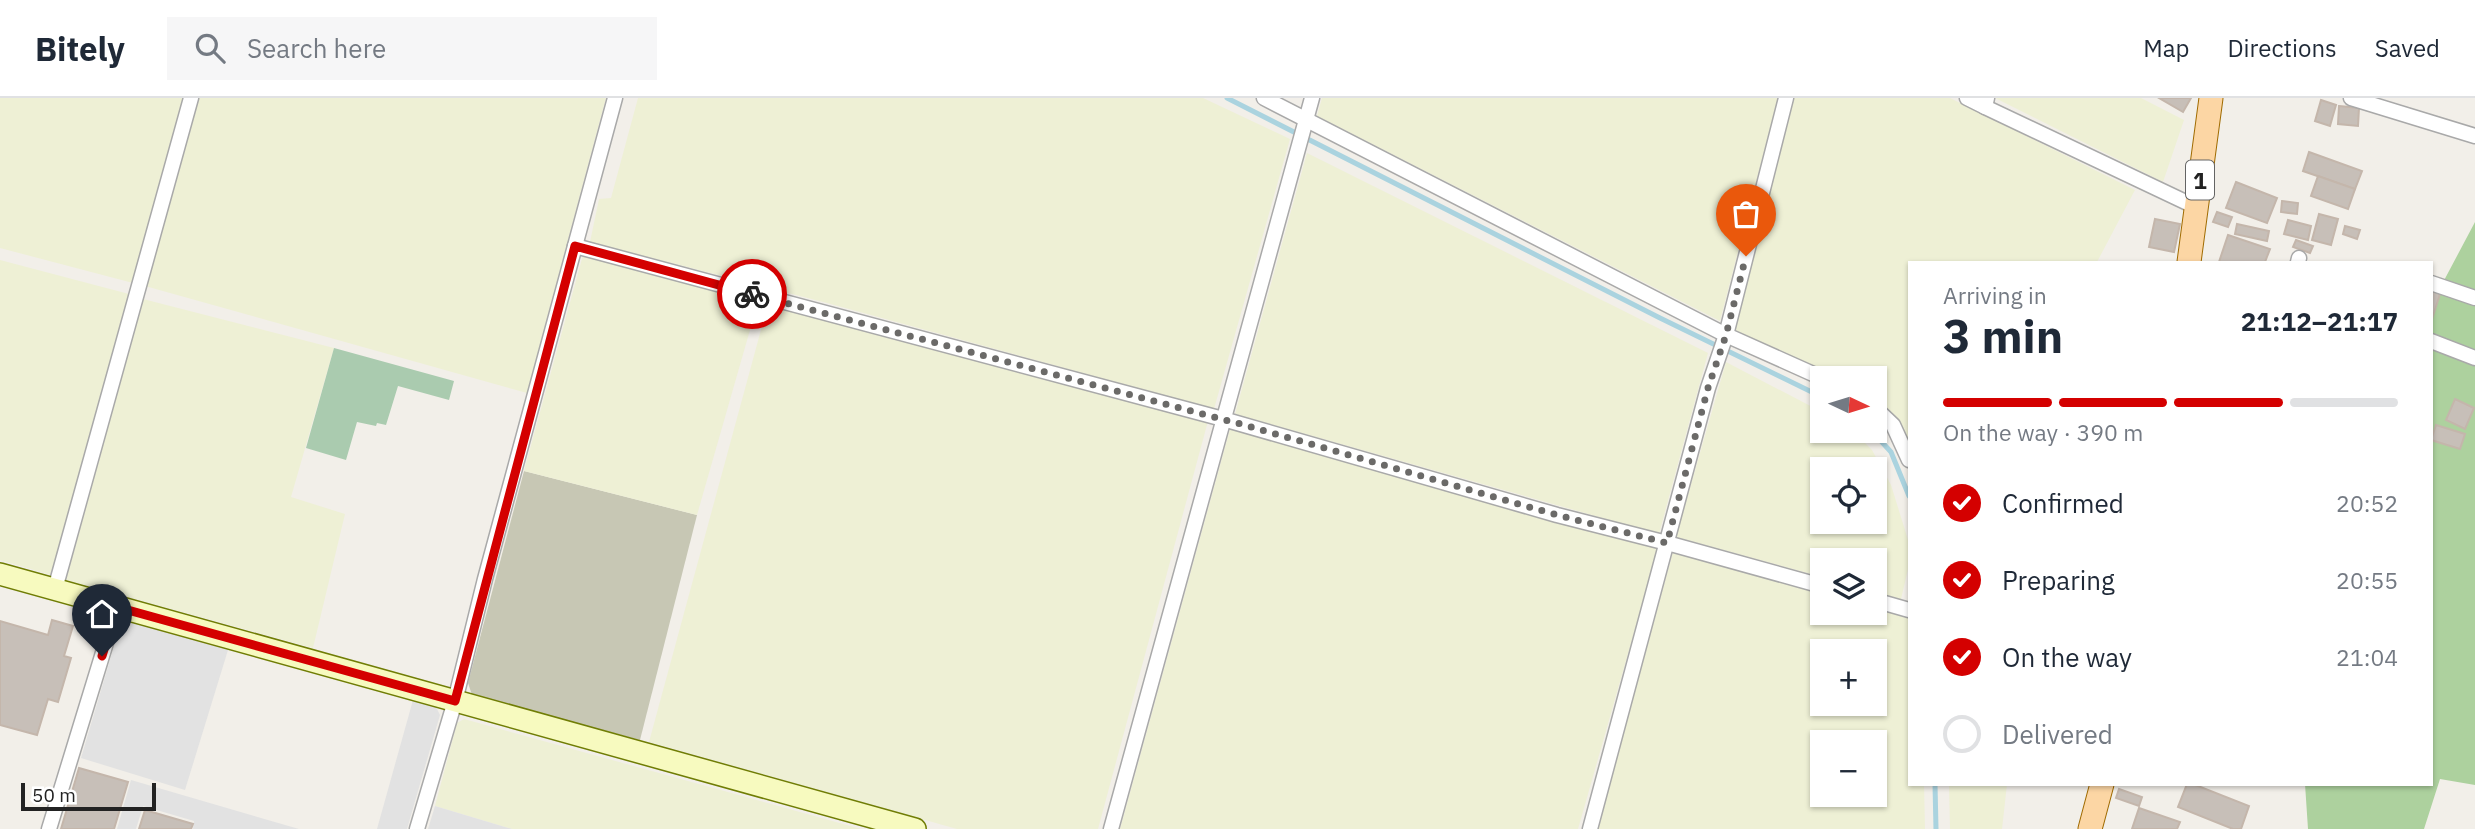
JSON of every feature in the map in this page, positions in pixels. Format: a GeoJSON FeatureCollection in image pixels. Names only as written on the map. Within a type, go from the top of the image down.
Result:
{"type":"FeatureCollection","features":[{"type":"Feature","properties":{"kind":"main road","name":"1"},"geometry":{"type":"LineString","coordinates":[[2189,261],[2211,98]]}},
{"type":"Feature","properties":{"kind":"main road"},"geometry":{"type":"LineString","coordinates":[[2090,829],[2101,786]]}},
{"type":"Feature","properties":{"kind":"street"},"geometry":{"type":"LineString","coordinates":[[55,589],[191,98]]}},
{"type":"Feature","properties":{"kind":"street"},"geometry":{"type":"LineString","coordinates":[[417,829],[455,701],[615,98]]}},
{"type":"Feature","properties":{"kind":"street"},"geometry":{"type":"LineString","coordinates":[[1264,98],[1726,335],[1810,373]]}},
{"type":"Feature","properties":{"kind":"street"},"geometry":{"type":"LineString","coordinates":[[1111,829],[1312,98]]}},
{"type":"Feature","properties":{"kind":"street"},"geometry":{"type":"LineString","coordinates":[[1590,829],[1708,388],[1726,335],[1786,98]]}},
{"type":"Feature","properties":{"kind":"street"},"geometry":{"type":"LineString","coordinates":[[1967,98],[1986,103],[2196,207]]}},
{"type":"Feature","properties":{"kind":"street"},"geometry":{"type":"LineString","coordinates":[[2351,98],[2475,136]]}},
{"type":"Feature","properties":{"kind":"street"},"geometry":{"type":"LineString","coordinates":[[575,246],[1223,419],[1557,515],[1810,583]]}},
{"type":"Feature","properties":{"kind":"street"},"geometry":{"type":"LineString","coordinates":[[2433,284],[2475,298]]}},
{"type":"Feature","properties":{"kind":"street"},"geometry":{"type":"LineString","coordinates":[[2433,342],[2475,358]]}},
{"type":"Feature","properties":{"kind":"street"},"geometry":{"type":"LineString","coordinates":[[1887,419],[1893,425],[1908,458]]}},
{"type":"Feature","properties":{"kind":"street"},"geometry":{"type":"LineString","coordinates":[[0,575],[915,829]]}},
{"type":"Feature","properties":{"kind":"street"},"geometry":{"type":"LineString","coordinates":[[1887,604],[1908,610]]}},
{"type":"Feature","properties":{"kind":"street"},"geometry":{"type":"LineString","coordinates":[[49,829],[117,607]]}},
{"type":"Feature","properties":{"kind":"shaded area"},"geometry":{"type":"Polygon","coordinates":[[[0,98],[184,98],[133,283],[0,248],[0,98]]]}},
{"type":"Feature","properties":{"kind":"shaded area"},"geometry":{"type":"Polygon","coordinates":[[[197,98],[606,98],[527,393],[145,286],[197,98]]]}},
{"type":"Feature","properties":{"kind":"shaded area"},"geometry":{"type":"Polygon","coordinates":[[[638,98],[1203,98],[1290,139],[1214,409],[827,303],[590,242],[599,199],[611,198],[638,98]]]}},
{"type":"Feature","properties":{"kind":"shaded area"},"geometry":{"type":"Polygon","coordinates":[[[1322,98],[1778,98],[1720,321],[1317,116],[1322,98]]]}},
{"type":"Feature","properties":{"kind":"shaded area"},"geometry":{"type":"Polygon","coordinates":[[[1794,98],[1950,98],[2135,190],[2098,261],[1908,261],[1908,438],[1897,419],[1887,410],[1887,366],[1810,366],[1734,330],[1794,98]]]}},
{"type":"Feature","properties":{"kind":"shaded area"},"geometry":{"type":"Polygon","coordinates":[[[1995,98],[2141,98],[2184,120],[2163,182],[1995,98]]]}},
{"type":"Feature","properties":{"kind":"shaded area"},"geometry":{"type":"Polygon","coordinates":[[[1307,153],[1708,353],[1659,534],[1235,414],[1307,153]]]}},
{"type":"Feature","properties":{"kind":"shaded area"},"geometry":{"type":"Polygon","coordinates":[[[583,255],[758,302],[697,515],[524,471],[583,255]]]}},
{"type":"Feature","properties":{"kind":"shaded area"},"geometry":{"type":"Polygon","coordinates":[[[0,260],[129,294],[51,575],[0,560],[0,260]]]}},
{"type":"Feature","properties":{"kind":"shaded area"},"geometry":{"type":"Polygon","coordinates":[[[143,299],[334,348],[291,497],[345,514],[313,648],[66,580],[143,299]]]}},
{"type":"Feature","properties":{"kind":"shaded area"},"geometry":{"type":"Polygon","coordinates":[[[768,304],[1208,421],[1098,829],[957,829],[649,742],[768,304]]]}},
{"type":"Feature","properties":{"kind":"shaded area"},"geometry":{"type":"Polygon","coordinates":[[[1726,362],[1810,406],[1810,443],[1865,443],[1872,450],[1876,457],[1810,457],[1810,534],[1887,534],[1887,478],[1908,540],[1908,569],[1901,599],[1887,595],[1887,548],[1810,548],[1810,574],[1676,537],[1726,362]]]}},
{"type":"Feature","properties":{"kind":"shaded area"},"geometry":{"type":"Polygon","coordinates":[[[1230,429],[1659,545],[1578,829],[1120,829],[1230,429]]]}},
{"type":"Feature","properties":{"kind":"shaded area"},"geometry":{"type":"Polygon","coordinates":[[[524,471],[697,515],[640,740],[472,695],[468,683],[524,471]]]}},
{"type":"Feature","properties":{"kind":"shaded area"},"geometry":{"type":"Polygon","coordinates":[[[1673,552],[1810,590],[1810,625],[1887,625],[1887,612],[1908,618],[1908,786],[1924,786],[1925,829],[1597,829],[1673,552]]]}},
{"type":"Feature","properties":{"kind":"shaded area"},"geometry":{"type":"Polygon","coordinates":[[[128,621],[228,650],[185,790],[81,758],[120,626],[128,621]]]}},
{"type":"Feature","properties":{"kind":"shaded area"},"geometry":{"type":"Polygon","coordinates":[[[413,700],[436,707],[440,715],[407,829],[377,829],[413,700]]]}},
{"type":"Feature","properties":{"kind":"shaded area"},"geometry":{"type":"Polygon","coordinates":[[[464,719],[861,829],[512,829],[435,806],[457,723],[464,719]]]}},
{"type":"Feature","properties":{"kind":"shaded area"},"geometry":{"type":"Polygon","coordinates":[[[131,780],[299,829],[193,829],[194,821],[143,806],[136,829],[117,829],[131,780]]]}},
{"type":"Feature","properties":{"kind":"shaded area"},"geometry":{"type":"Polygon","coordinates":[[[1949,786],[2007,786],[2002,829],[1950,829],[1949,786]]]}},
{"type":"Feature","properties":{"kind":"shaded area"},"geometry":{"type":"Polygon","coordinates":[[[435,806],[512,829],[428,829],[435,806]]]}},
{"type":"Feature","properties":{"kind":"green space"},"geometry":{"type":"Polygon","coordinates":[[[2475,222],[2475,785],[2440,779],[2424,829],[2308,829],[2305,786],[2433,786],[2433,301],[2475,222]]]}},
{"type":"Feature","properties":{"kind":"green space"},"geometry":{"type":"Polygon","coordinates":[[[334,348],[454,381],[449,400],[398,386],[386,425],[357,422],[346,460],[306,448],[334,348]]]}},
{"type":"Feature","properties":{"kind":"building"},"geometry":{"type":"Polygon","coordinates":[[[2159,98],[2191,98],[2183,112],[2159,98]]]}},
{"type":"Feature","properties":{"kind":"building"},"geometry":{"type":"Polygon","coordinates":[[[2321,100],[2336,105],[2330,126],[2315,121],[2321,100]]]}},
{"type":"Feature","properties":{"kind":"building"},"geometry":{"type":"Polygon","coordinates":[[[2339,106],[2359,108],[2358,126],[2338,124],[2339,106]]]}},
{"type":"Feature","properties":{"kind":"building"},"geometry":{"type":"Polygon","coordinates":[[[2309,152],[2362,171],[2355,189],[2303,171],[2309,152]]]}},
{"type":"Feature","properties":{"kind":"building"},"geometry":{"type":"Polygon","coordinates":[[[2318,176],[2355,189],[2348,209],[2311,196],[2318,176]]]}},
{"type":"Feature","properties":{"kind":"building"},"geometry":{"type":"Polygon","coordinates":[[[2236,182],[2277,198],[2267,223],[2226,208],[2236,182]]]}},
{"type":"Feature","properties":{"kind":"building"},"geometry":{"type":"Polygon","coordinates":[[[2282,201],[2298,203],[2297,214],[2281,212],[2282,201]]]}},
{"type":"Feature","properties":{"kind":"building"},"geometry":{"type":"Polygon","coordinates":[[[2217,212],[2232,217],[2228,227],[2213,222],[2217,212]]]}},
{"type":"Feature","properties":{"kind":"building"},"geometry":{"type":"Polygon","coordinates":[[[2319,214],[2338,219],[2331,245],[2312,240],[2319,214]]]}},
{"type":"Feature","properties":{"kind":"building"},"geometry":{"type":"Polygon","coordinates":[[[2155,219],[2180,224],[2174,252],[2149,247],[2155,219]]]}},
{"type":"Feature","properties":{"kind":"building"},"geometry":{"type":"Polygon","coordinates":[[[2288,220],[2311,226],[2308,240],[2284,234],[2288,220]]]}},
{"type":"Feature","properties":{"kind":"building"},"geometry":{"type":"Polygon","coordinates":[[[2237,224],[2269,231],[2267,241],[2235,234],[2237,224]]]}},
{"type":"Feature","properties":{"kind":"building"},"geometry":{"type":"Polygon","coordinates":[[[2345,226],[2360,230],[2357,239],[2343,234],[2345,226]]]}},
{"type":"Feature","properties":{"kind":"building"},"geometry":{"type":"Polygon","coordinates":[[[2228,235],[2270,249],[2265,261],[2219,261],[2228,235]]]}},
{"type":"Feature","properties":{"kind":"building"},"geometry":{"type":"Polygon","coordinates":[[[2296,240],[2313,246],[2310,253],[2293,247],[2296,240]]]}},
{"type":"Feature","properties":{"kind":"building"},"geometry":{"type":"Polygon","coordinates":[[[2433,291],[2440,294],[2433,316],[2433,291]]]}},
{"type":"Feature","properties":{"kind":"building"},"geometry":{"type":"Polygon","coordinates":[[[2455,399],[2474,408],[2465,429],[2446,420],[2455,399]]]}},
{"type":"Feature","properties":{"kind":"building"},"geometry":{"type":"Polygon","coordinates":[[[2436,425],[2465,434],[2460,449],[2433,441],[2436,425]]]}},
{"type":"Feature","properties":{"kind":"building"},"geometry":{"type":"Polygon","coordinates":[[[52,620],[73,626],[64,656],[71,658],[58,702],[48,699],[37,735],[0,725],[0,621],[48,635],[52,620]]]}},
{"type":"Feature","properties":{"kind":"building"},"geometry":{"type":"Polygon","coordinates":[[[79,768],[128,782],[114,829],[61,829],[79,768]]]}},
{"type":"Feature","properties":{"kind":"building"},"geometry":{"type":"Polygon","coordinates":[[[2186,786],[2198,786],[2249,806],[2241,829],[2233,829],[2178,807],[2186,786]]]}},
{"type":"Feature","properties":{"kind":"building"},"geometry":{"type":"Polygon","coordinates":[[[2119,789],[2142,797],[2139,806],[2116,798],[2119,789]]]}},
{"type":"Feature","properties":{"kind":"building"},"geometry":{"type":"Polygon","coordinates":[[[2139,808],[2180,822],[2177,829],[2132,829],[2139,808]]]}},
{"type":"Feature","properties":{"kind":"building"},"geometry":{"type":"Polygon","coordinates":[[[145,810],[193,824],[191,829],[139,829],[145,810]]]}},
{"type":"Feature","properties":{"kind":"waterway"},"geometry":{"type":"LineString","coordinates":[[1227,98],[1810,391]]}},
{"type":"Feature","properties":{"kind":"waterway"},"geometry":{"type":"LineString","coordinates":[[1883,443],[1891,452],[1908,494]]}},
{"type":"Feature","properties":{"kind":"waterway"},"geometry":{"type":"LineString","coordinates":[[1935,786],[1936,829]]}},
{"type":"Feature","properties":{"kind":"way so far"},"geometry":{"type":"LineString","coordinates":[[752,294],[1248,426],[1557,515],[1667,543],[1746,256]]}},
{"type":"Feature","properties":{"kind":"route"},"geometry":{"type":"LineString","coordinates":[[102,656],[117,607],[455,701],[485,579],[575,246],[752,294]]}}]}
